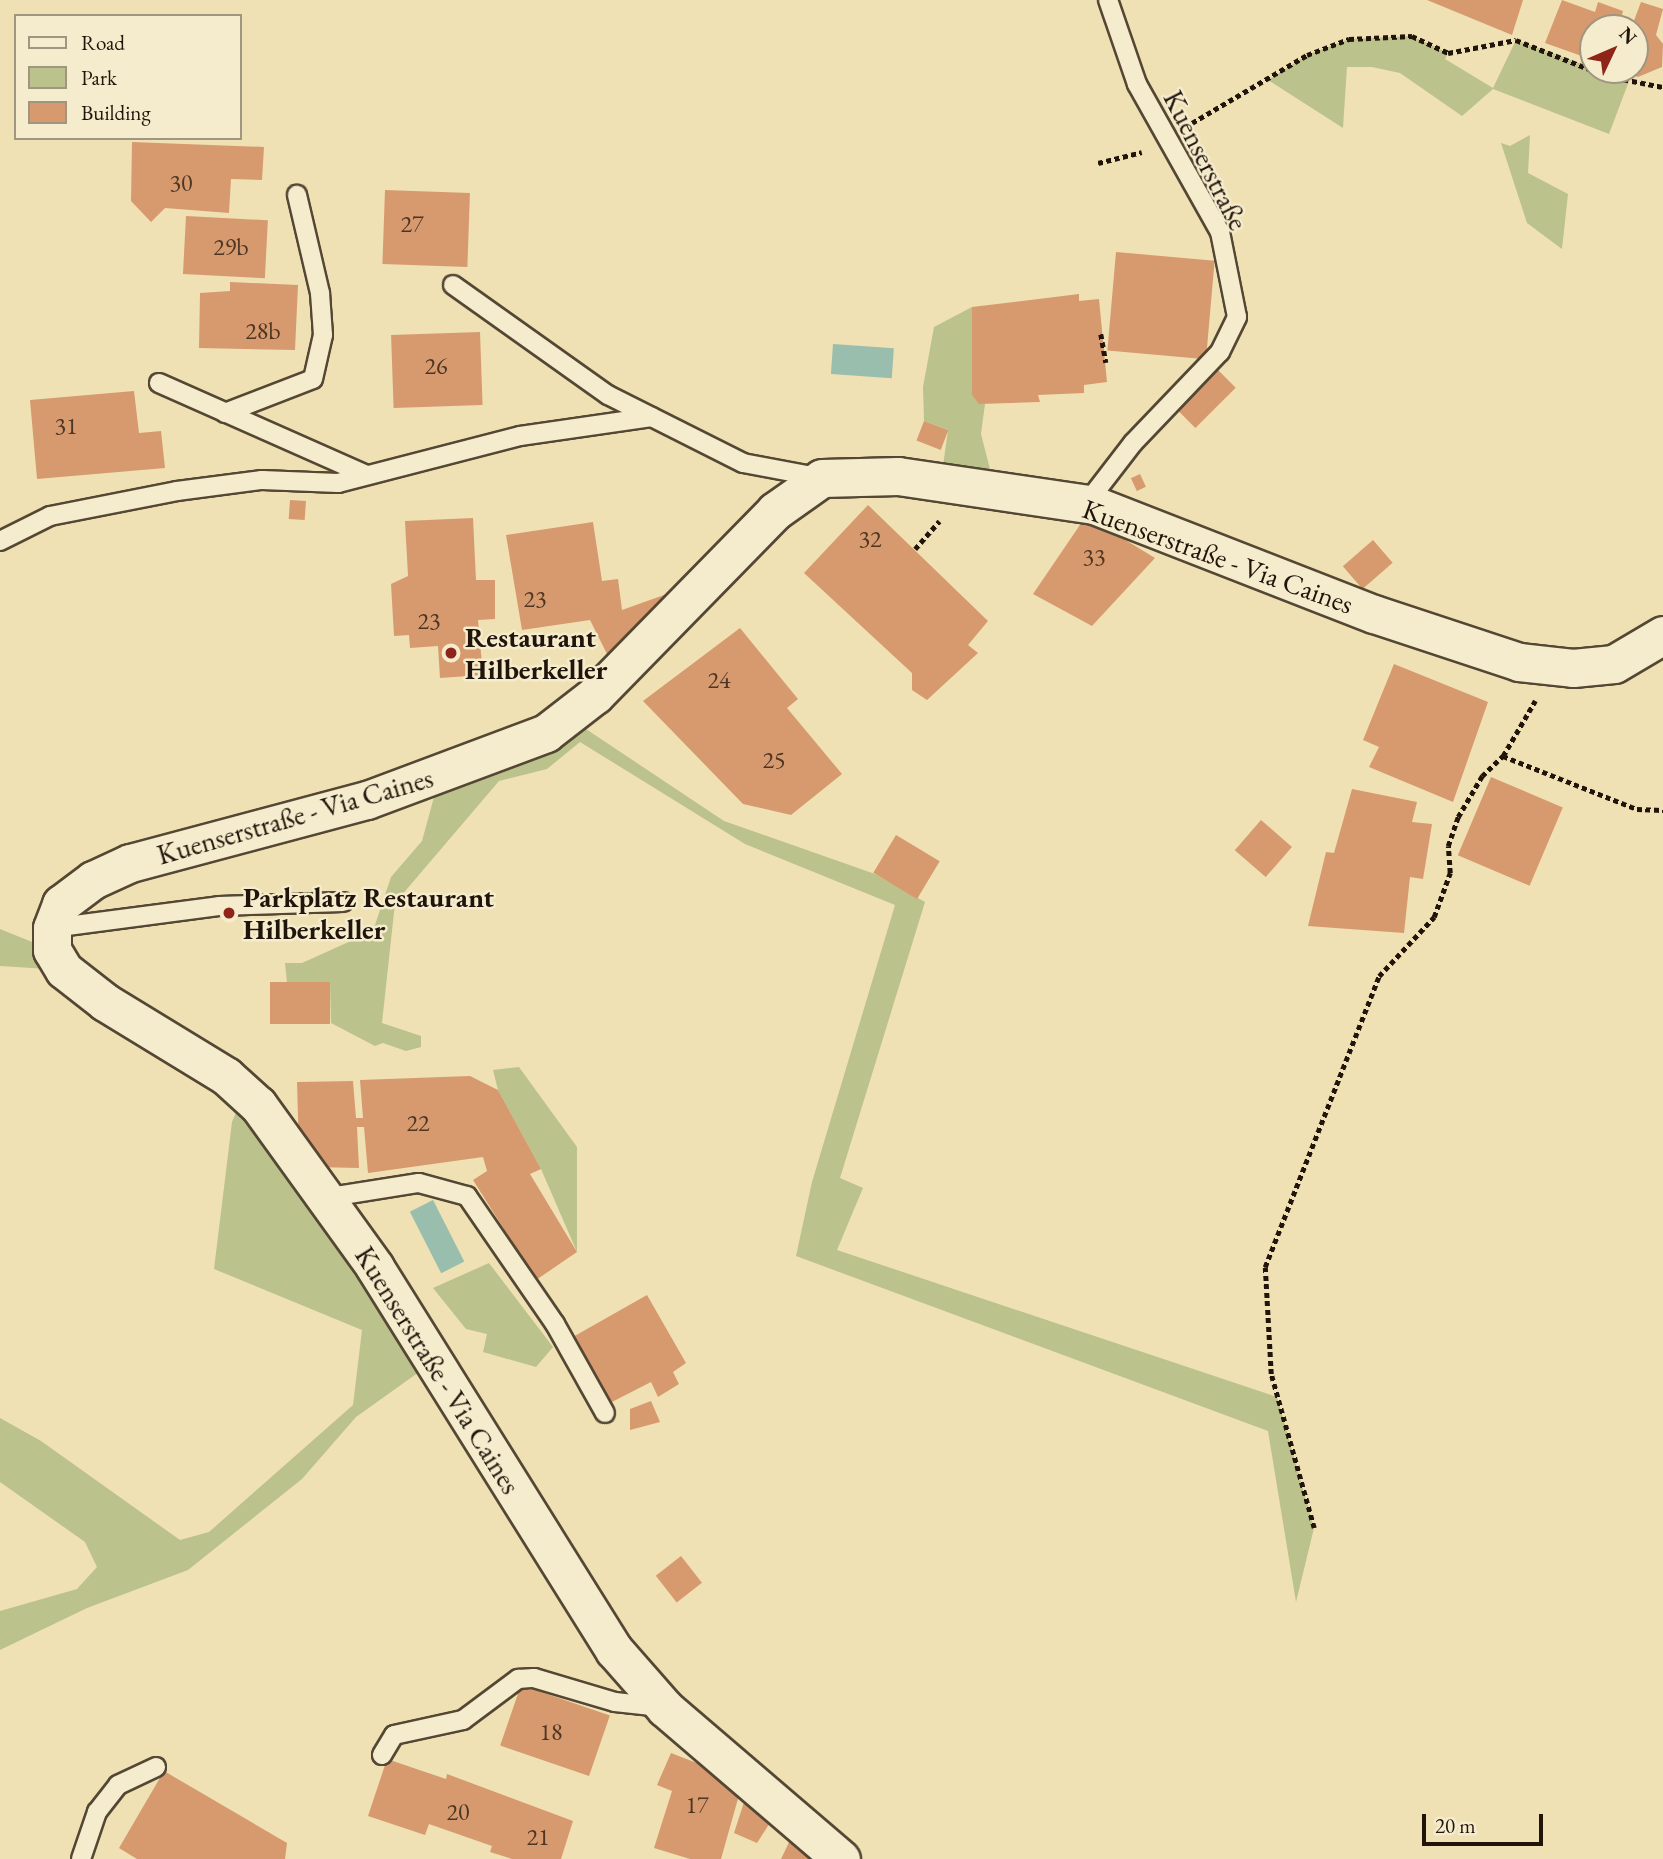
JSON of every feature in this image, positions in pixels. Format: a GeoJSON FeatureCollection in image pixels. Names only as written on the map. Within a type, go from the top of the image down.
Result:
{"type":"FeatureCollection","features":[{"type":"Feature","properties":{"kind":"street","name":"Kuenserstraße - Via Caines"},"geometry":{"type":"LineString","coordinates":[[841,1859],[665,1708],[614,1650],[375,1267],[258,1105],[226,1076],[105,1002],[64,970],[52,950],[52,928],[61,904],[76,891],[130,863],[367,800],[546,733],[595,695],[775,511],[822,478],[898,475],[1086,504],[1374,614],[1519,662],[1573,668],[1614,664],[1663,635]]}},
{"type":"Feature","properties":{"kind":"lane","name":"Kuenserstraße"},"geometry":{"type":"LineString","coordinates":[[1086,504],[1133,443],[1220,352],[1237,317],[1220,232],[1122,50],[1108,0]]}},
{"type":"Feature","properties":{"kind":"lane"},"geometry":{"type":"LineString","coordinates":[[225,413],[313,379],[323,335],[320,293],[297,195]]}},
{"type":"Feature","properties":{"kind":"lane"},"geometry":{"type":"LineString","coordinates":[[453,285],[608,395],[743,463],[822,478]]}},
{"type":"Feature","properties":{"kind":"lane"},"geometry":{"type":"LineString","coordinates":[[159,383],[367,475]]}},
{"type":"Feature","properties":{"kind":"lane"},"geometry":{"type":"LineString","coordinates":[[0,541],[50,516],[177,491],[262,480],[338,483],[520,436],[652,418]]}},
{"type":"Feature","properties":{"kind":"lane"},"geometry":{"type":"LineString","coordinates":[[52,928],[219,906],[343,902]]}},
{"type":"Feature","properties":{"kind":"lane"},"geometry":{"type":"LineString","coordinates":[[324,1198],[419,1183],[467,1196],[555,1324],[605,1413]]}},
{"type":"Feature","properties":{"kind":"lane"},"geometry":{"type":"LineString","coordinates":[[382,1755],[394,1735],[463,1720],[518,1679],[534,1678],[615,1702],[665,1708]]}},
{"type":"Feature","properties":{"kind":"lane"},"geometry":{"type":"LineString","coordinates":[[81,1859],[97,1812],[118,1785],[156,1767]]}},
{"type":"Feature","properties":{"kind":"path"},"geometry":{"type":"LineString","coordinates":[[1098,163],[1134,156],[1307,55],[1349,39],[1412,36],[1448,53],[1516,40],[1607,76],[1663,87]]}},
{"type":"Feature","properties":{"kind":"path"},"geometry":{"type":"LineString","coordinates":[[1101,334],[1106,363]]}},
{"type":"Feature","properties":{"kind":"path"},"geometry":{"type":"LineString","coordinates":[[915,549],[949,510]]}},
{"type":"Feature","properties":{"kind":"path"},"geometry":{"type":"LineString","coordinates":[[1314,1528],[1271,1374],[1265,1267],[1375,985],[1434,917],[1450,873],[1448,846],[1458,817],[1482,776],[1503,757],[1637,809],[1663,810]]}},
{"type":"Feature","properties":{"kind":"green space"},"geometry":{"type":"Polygon","coordinates":[[[1412,36],[1448,53],[1445,59],[1493,88],[1516,40],[1579,63],[1579,84],[1628,84],[1609,134],[1493,89],[1462,116],[1400,73],[1372,67],[1347,67],[1343,128],[1268,80],[1307,55],[1349,39],[1412,36]]]}},
{"type":"Feature","properties":{"kind":"green space"},"geometry":{"type":"Polygon","coordinates":[[[1530,135],[1528,173],[1568,194],[1562,249],[1527,223],[1501,143],[1510,146],[1530,135]]]}},
{"type":"Feature","properties":{"kind":"green space"},"geometry":{"type":"Polygon","coordinates":[[[972,307],[979,404],[985,404],[981,434],[991,473],[943,466],[948,430],[924,421],[923,387],[934,327],[972,307]]]}},
{"type":"Feature","properties":{"kind":"green space"},"geometry":{"type":"Polygon","coordinates":[[[583,727],[724,821],[875,874],[925,902],[840,1178],[863,1188],[837,1250],[1277,1397],[1314,1528],[1296,1602],[1268,1431],[796,1256],[812,1182],[895,905],[745,844],[580,742],[547,769],[499,781],[395,903],[382,1023],[421,1036],[421,1047],[406,1051],[383,1043],[375,1046],[331,1023],[330,982],[287,983],[285,963],[302,963],[373,931],[391,877],[422,841],[440,775],[583,727]]]}},
{"type":"Feature","properties":{"kind":"green space"},"geometry":{"type":"Polygon","coordinates":[[[0,929],[52,950],[64,970],[0,966],[0,929]]]}},
{"type":"Feature","properties":{"kind":"green space"},"geometry":{"type":"Polygon","coordinates":[[[519,1067],[577,1147],[577,1252],[541,1169],[498,1090],[493,1070],[519,1067]]]}},
{"type":"Feature","properties":{"kind":"green space"},"geometry":{"type":"Polygon","coordinates":[[[244,1093],[412,1331],[419,1372],[356,1417],[302,1479],[188,1570],[87,1608],[0,1650],[0,1611],[77,1589],[97,1567],[85,1542],[0,1482],[0,1418],[41,1441],[180,1540],[209,1532],[353,1405],[362,1330],[214,1269],[232,1122],[244,1093]]]}},
{"type":"Feature","properties":{"kind":"green space"},"geometry":{"type":"Polygon","coordinates":[[[489,1263],[553,1347],[536,1367],[483,1352],[487,1334],[466,1329],[433,1288],[489,1263]]]}},
{"type":"Feature","properties":{"kind":"shaded area"},"geometry":{"type":"Polygon","coordinates":[[[833,344],[894,348],[892,378],[831,374],[833,344]]]}},
{"type":"Feature","properties":{"kind":"shaded area"},"geometry":{"type":"Polygon","coordinates":[[[433,1200],[464,1261],[441,1273],[410,1212],[433,1200]]]}},
{"type":"Feature","properties":{"kind":"building"},"geometry":{"type":"Polygon","coordinates":[[[1427,0],[1523,0],[1512,35],[1427,0]]]}},
{"type":"Feature","properties":{"kind":"building"},"geometry":{"type":"Polygon","coordinates":[[[1562,0],[1595,12],[1598,2],[1623,11],[1622,14],[1579,14],[1579,55],[1545,43],[1562,0]]]}},
{"type":"Feature","properties":{"kind":"building"},"geometry":{"type":"Polygon","coordinates":[[[1641,2],[1663,9],[1656,35],[1663,44],[1662,67],[1649,72],[1649,14],[1636,14],[1641,2]]]}},
{"type":"Feature","properties":{"kind":"building"},"geometry":{"type":"Polygon","coordinates":[[[132,142],[264,147],[262,180],[231,179],[229,213],[165,208],[151,222],[131,201],[132,142]]]}},
{"type":"Feature","properties":{"kind":"building"},"geometry":{"type":"Polygon","coordinates":[[[385,190],[470,193],[467,267],[382,264],[385,190]]]}},
{"type":"Feature","properties":{"kind":"building"},"geometry":{"type":"Polygon","coordinates":[[[186,216],[268,220],[265,278],[183,274],[186,216]]]}},
{"type":"Feature","properties":{"kind":"building"},"geometry":{"type":"Polygon","coordinates":[[[1116,252],[1215,261],[1206,359],[1107,351],[1116,252]]]}},
{"type":"Feature","properties":{"kind":"building"},"geometry":{"type":"Polygon","coordinates":[[[230,282],[298,285],[295,350],[199,348],[200,293],[230,291],[230,282]]]}},
{"type":"Feature","properties":{"kind":"building"},"geometry":{"type":"Polygon","coordinates":[[[1079,294],[1079,301],[1099,299],[1107,382],[1084,385],[1084,393],[1038,395],[1040,402],[979,404],[972,395],[972,307],[1079,294]]]}},
{"type":"Feature","properties":{"kind":"building"},"geometry":{"type":"Polygon","coordinates":[[[480,332],[483,405],[394,408],[391,335],[480,332]]]}},
{"type":"Feature","properties":{"kind":"building"},"geometry":{"type":"Polygon","coordinates":[[[1218,370],[1236,388],[1195,428],[1178,410],[1218,370]]]}},
{"type":"Feature","properties":{"kind":"building"},"geometry":{"type":"Polygon","coordinates":[[[134,391],[139,433],[161,431],[165,468],[37,479],[30,400],[134,391]]]}},
{"type":"Feature","properties":{"kind":"building"},"geometry":{"type":"Polygon","coordinates":[[[924,421],[948,430],[941,450],[916,441],[924,421]]]}},
{"type":"Feature","properties":{"kind":"building"},"geometry":{"type":"Polygon","coordinates":[[[1140,474],[1146,487],[1137,491],[1131,478],[1140,474]]]}},
{"type":"Feature","properties":{"kind":"building"},"geometry":{"type":"Polygon","coordinates":[[[290,500],[306,501],[305,520],[289,519],[290,500]]]}},
{"type":"Feature","properties":{"kind":"building"},"geometry":{"type":"Polygon","coordinates":[[[868,505],[988,621],[968,645],[978,653],[927,700],[912,690],[912,673],[804,573],[868,505]]]}},
{"type":"Feature","properties":{"kind":"building"},"geometry":{"type":"Polygon","coordinates":[[[1086,516],[1155,558],[1092,626],[1033,594],[1086,516]]]}},
{"type":"Feature","properties":{"kind":"building"},"geometry":{"type":"Polygon","coordinates":[[[473,518],[476,580],[495,580],[495,619],[478,620],[483,675],[440,678],[438,646],[410,648],[409,635],[394,636],[391,584],[408,576],[405,521],[473,518]]]}},
{"type":"Feature","properties":{"kind":"building"},"geometry":{"type":"Polygon","coordinates":[[[593,522],[602,581],[618,579],[622,610],[664,595],[665,605],[610,660],[590,620],[522,630],[506,535],[593,522]]]}},
{"type":"Feature","properties":{"kind":"building"},"geometry":{"type":"Polygon","coordinates":[[[1373,540],[1393,563],[1362,589],[1343,566],[1373,540]]]}},
{"type":"Feature","properties":{"kind":"building"},"geometry":{"type":"Polygon","coordinates":[[[740,628],[798,699],[787,708],[842,774],[791,815],[743,804],[643,701],[740,628]]]}},
{"type":"Feature","properties":{"kind":"building"},"geometry":{"type":"Polygon","coordinates":[[[1394,664],[1488,702],[1453,802],[1369,767],[1379,747],[1363,740],[1394,664]]]}},
{"type":"Feature","properties":{"kind":"building"},"geometry":{"type":"Polygon","coordinates":[[[1491,777],[1563,807],[1530,886],[1458,855],[1491,777]]]}},
{"type":"Feature","properties":{"kind":"building"},"geometry":{"type":"Polygon","coordinates":[[[1352,789],[1417,802],[1412,822],[1432,824],[1423,879],[1410,877],[1404,933],[1308,926],[1326,852],[1334,853],[1352,789]]]}},
{"type":"Feature","properties":{"kind":"building"},"geometry":{"type":"Polygon","coordinates":[[[1261,820],[1292,847],[1266,877],[1235,850],[1261,820]]]}},
{"type":"Feature","properties":{"kind":"building"},"geometry":{"type":"Polygon","coordinates":[[[896,835],[940,861],[917,899],[873,873],[896,835]]]}},
{"type":"Feature","properties":{"kind":"building"},"geometry":{"type":"Polygon","coordinates":[[[270,982],[330,982],[330,1024],[270,1024],[270,982]]]}},
{"type":"Feature","properties":{"kind":"building"},"geometry":{"type":"Polygon","coordinates":[[[470,1076],[498,1090],[541,1169],[530,1174],[577,1252],[536,1280],[473,1180],[487,1171],[483,1157],[368,1173],[364,1127],[357,1127],[359,1168],[313,1167],[299,1151],[297,1082],[353,1081],[356,1118],[363,1118],[360,1080],[470,1076]]]}},
{"type":"Feature","properties":{"kind":"building"},"geometry":{"type":"Polygon","coordinates":[[[647,1295],[686,1363],[673,1372],[679,1384],[658,1397],[651,1382],[608,1404],[571,1338],[647,1295]]]}},
{"type":"Feature","properties":{"kind":"building"},"geometry":{"type":"Polygon","coordinates":[[[651,1401],[660,1422],[630,1430],[630,1409],[651,1401]]]}},
{"type":"Feature","properties":{"kind":"building"},"geometry":{"type":"Polygon","coordinates":[[[681,1556],[702,1583],[677,1602],[656,1576],[681,1556]]]}},
{"type":"Feature","properties":{"kind":"building"},"geometry":{"type":"Polygon","coordinates":[[[521,1685],[610,1716],[589,1776],[500,1746],[521,1685]]]}},
{"type":"Feature","properties":{"kind":"building"},"geometry":{"type":"Polygon","coordinates":[[[671,1753],[743,1781],[721,1859],[690,1859],[654,1848],[672,1791],[657,1785],[671,1753]]]}},
{"type":"Feature","properties":{"kind":"building"},"geometry":{"type":"Polygon","coordinates":[[[387,1759],[446,1779],[447,1774],[573,1821],[561,1859],[512,1859],[490,1852],[492,1846],[429,1824],[425,1835],[368,1816],[387,1759]]]}},
{"type":"Feature","properties":{"kind":"building"},"geometry":{"type":"Polygon","coordinates":[[[164,1771],[287,1843],[285,1859],[137,1859],[119,1848],[164,1771]]]}},
{"type":"Feature","properties":{"kind":"building"},"geometry":{"type":"Polygon","coordinates":[[[746,1796],[773,1818],[757,1843],[734,1833],[746,1796]]]}},
{"type":"Feature","properties":{"kind":"building"},"geometry":{"type":"Polygon","coordinates":[[[792,1836],[826,1859],[781,1859],[792,1836]]]}},
{"type":"Feature","properties":{"kind":"place","name":"Restaurant Hilberkeller"},"geometry":{"type":"Point","coordinates":[451,653]}},
{"type":"Feature","properties":{"kind":"place","name":"Parkplatz Restaurant Hilberkeller"},"geometry":{"type":"Point","coordinates":[229,913]}}]}
